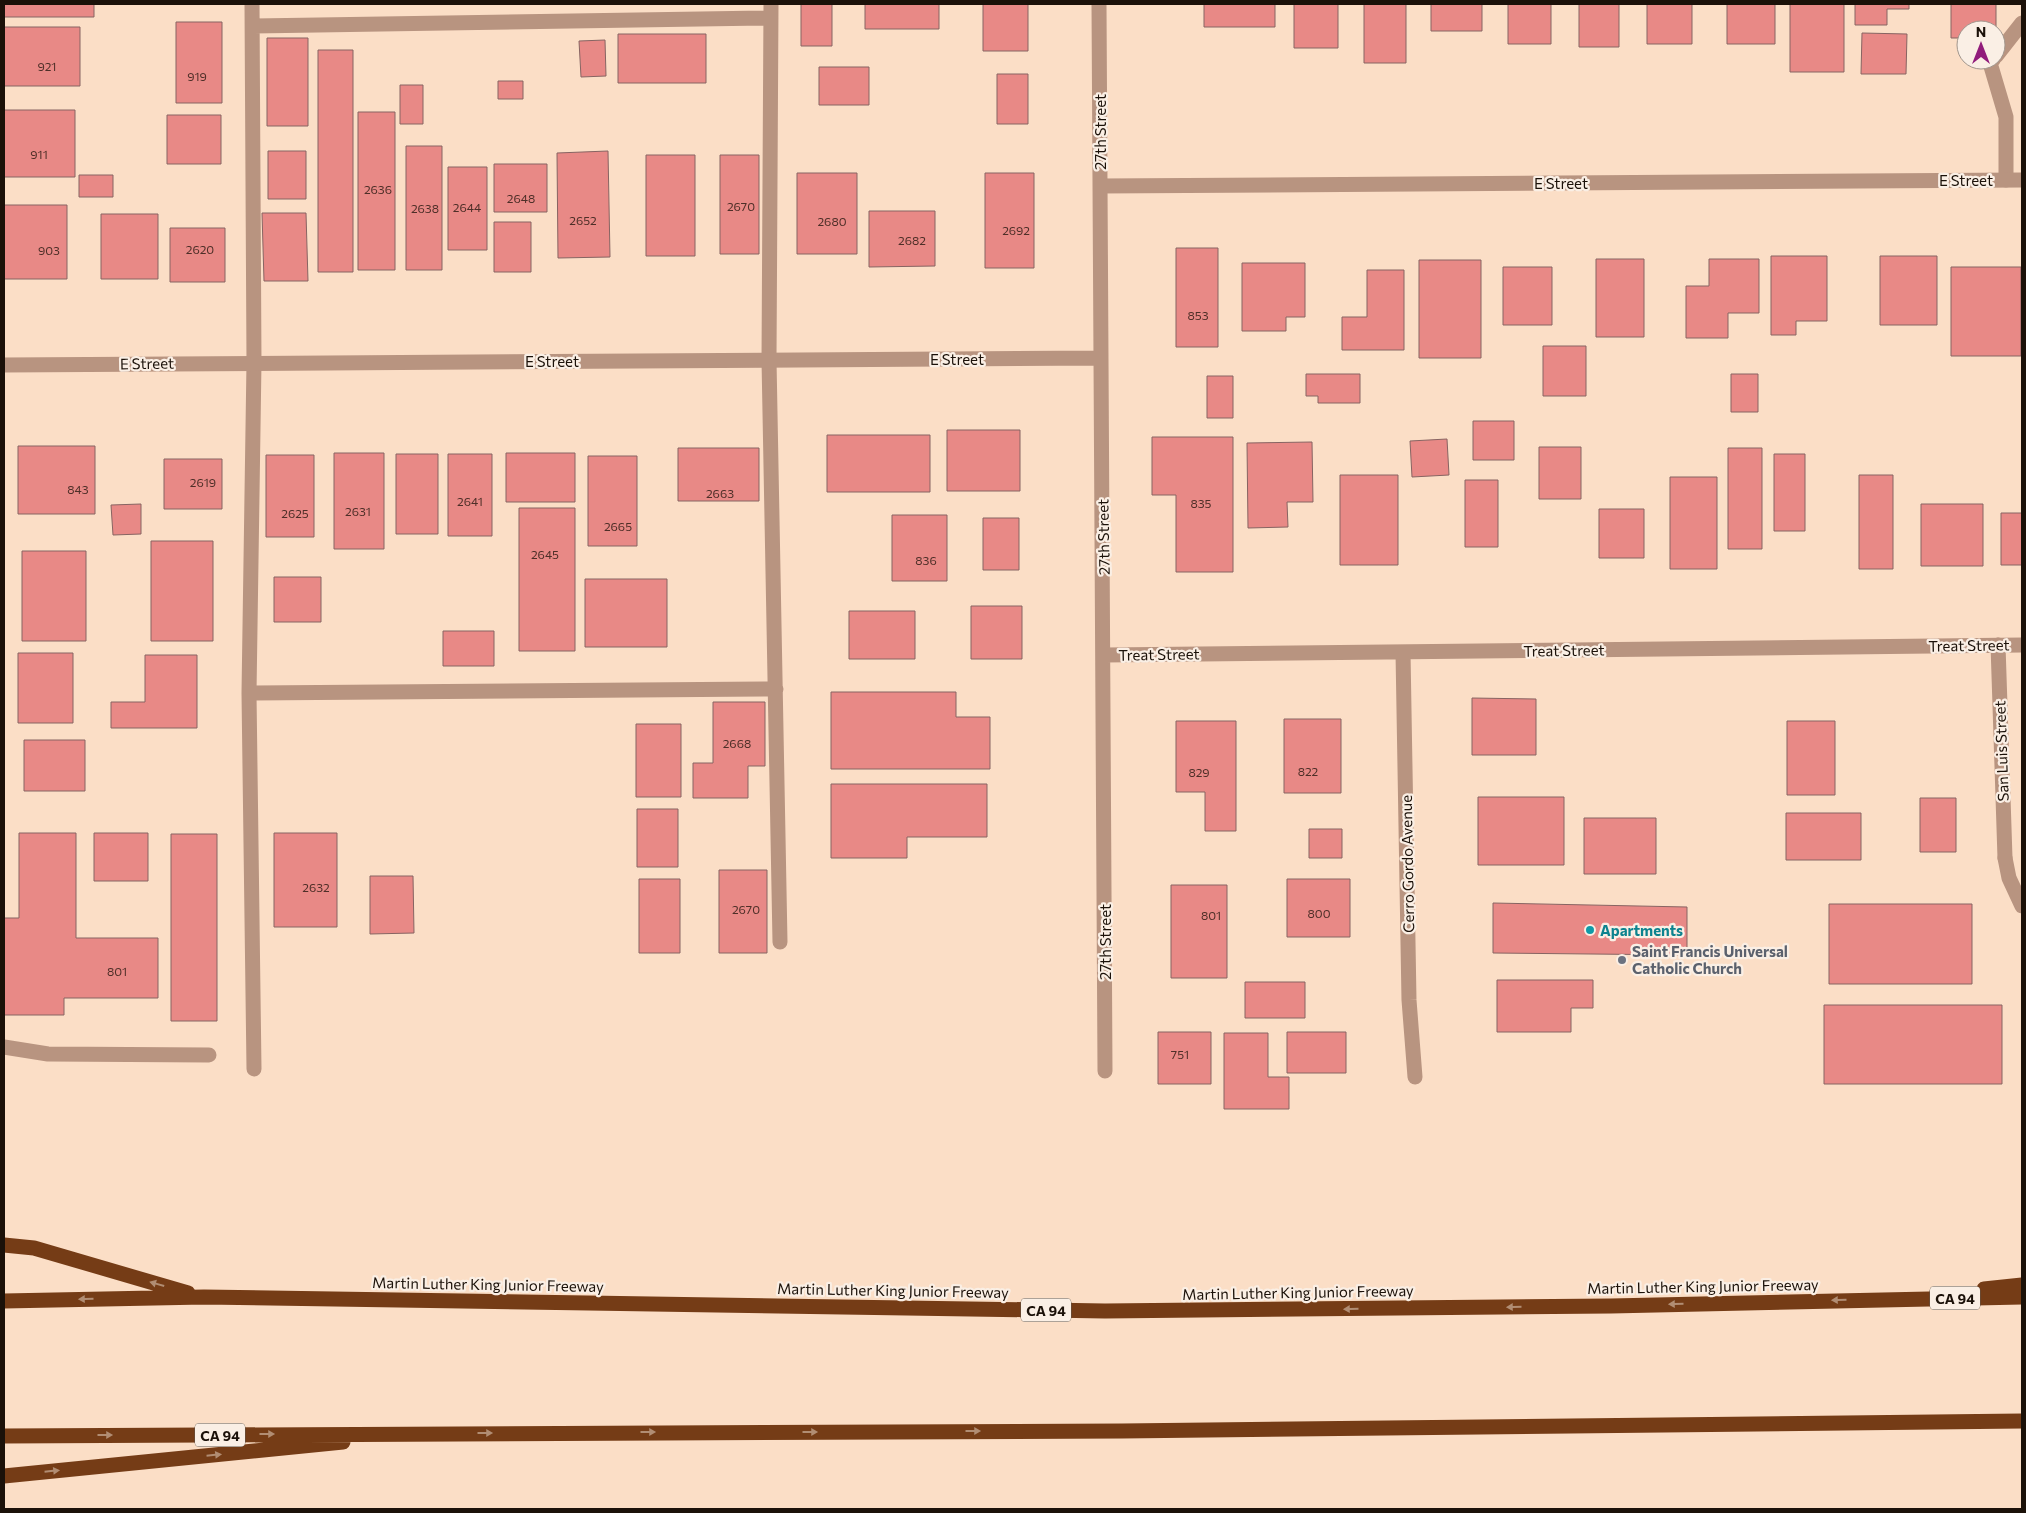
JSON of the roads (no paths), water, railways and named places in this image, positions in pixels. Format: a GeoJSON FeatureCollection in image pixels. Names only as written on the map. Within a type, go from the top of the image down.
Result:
{"type":"FeatureCollection","features":[{"type":"Feature","properties":{"kind":"highway"},"geometry":{"type":"LineString","coordinates":[[4,1245],[34,1248],[204,1297]]}},
{"type":"Feature","properties":{"kind":"highway"},"geometry":{"type":"LineString","coordinates":[[1888,1299],[2022,1285]]}},
{"type":"Feature","properties":{"kind":"highway","name":"Martin Luther King Junior Freeway"},"geometry":{"type":"LineString","coordinates":[[4,1301],[204,1297],[1105,1311],[1611,1306],[2022,1297]]}},
{"type":"Feature","properties":{"kind":"highway","name":"CA 94"},"geometry":{"type":"LineString","coordinates":[[4,1436],[1122,1431],[2022,1421]]}},
{"type":"Feature","properties":{"kind":"highway"},"geometry":{"type":"LineString","coordinates":[[4,1476],[436,1433]]}},
{"type":"Feature","properties":{"kind":"street"},"geometry":{"type":"LineString","coordinates":[[252,4],[254,362],[249,693],[254,1069]]}},
{"type":"Feature","properties":{"kind":"street","name":"27th Street"},"geometry":{"type":"LineString","coordinates":[[1099,4],[1105,654],[1105,1071]]}},
{"type":"Feature","properties":{"kind":"street"},"geometry":{"type":"LineString","coordinates":[[253,26],[771,11],[769,360],[780,942]]}},
{"type":"Feature","properties":{"kind":"street"},"geometry":{"type":"LineString","coordinates":[[2006,43],[2022,23]]}},
{"type":"Feature","properties":{"kind":"street"},"geometry":{"type":"LineString","coordinates":[[1992,70],[2006,117],[2006,180]]}},
{"type":"Feature","properties":{"kind":"street","name":"E Street"},"geometry":{"type":"LineString","coordinates":[[1101,186],[2022,180]]}},
{"type":"Feature","properties":{"kind":"street","name":"E Street"},"geometry":{"type":"LineString","coordinates":[[4,364],[1101,358]]}},
{"type":"Feature","properties":{"kind":"street","name":"San Luis Street"},"geometry":{"type":"LineString","coordinates":[[1998,645],[2005,858],[2009,878],[2022,906]]}},
{"type":"Feature","properties":{"kind":"street","name":"Treat Street"},"geometry":{"type":"LineString","coordinates":[[1105,654],[2022,645]]}},
{"type":"Feature","properties":{"kind":"street","name":"Cerro Gordo Avenue"},"geometry":{"type":"LineString","coordinates":[[1403,652],[1409,1000],[1414,1077]]}},
{"type":"Feature","properties":{"kind":"street"},"geometry":{"type":"LineString","coordinates":[[249,693],[776,689]]}},
{"type":"Feature","properties":{"kind":"street"},"geometry":{"type":"LineString","coordinates":[[4,1047],[48,1054],[209,1055]]}},
{"type":"Feature","properties":{"kind":"place","name":"Apartments"},"geometry":{"type":"Point","coordinates":[1590,930]}},
{"type":"Feature","properties":{"kind":"place","name":"Saint Francis Universal Catholic Church"},"geometry":{"type":"Point","coordinates":[1622,960]}}]}
